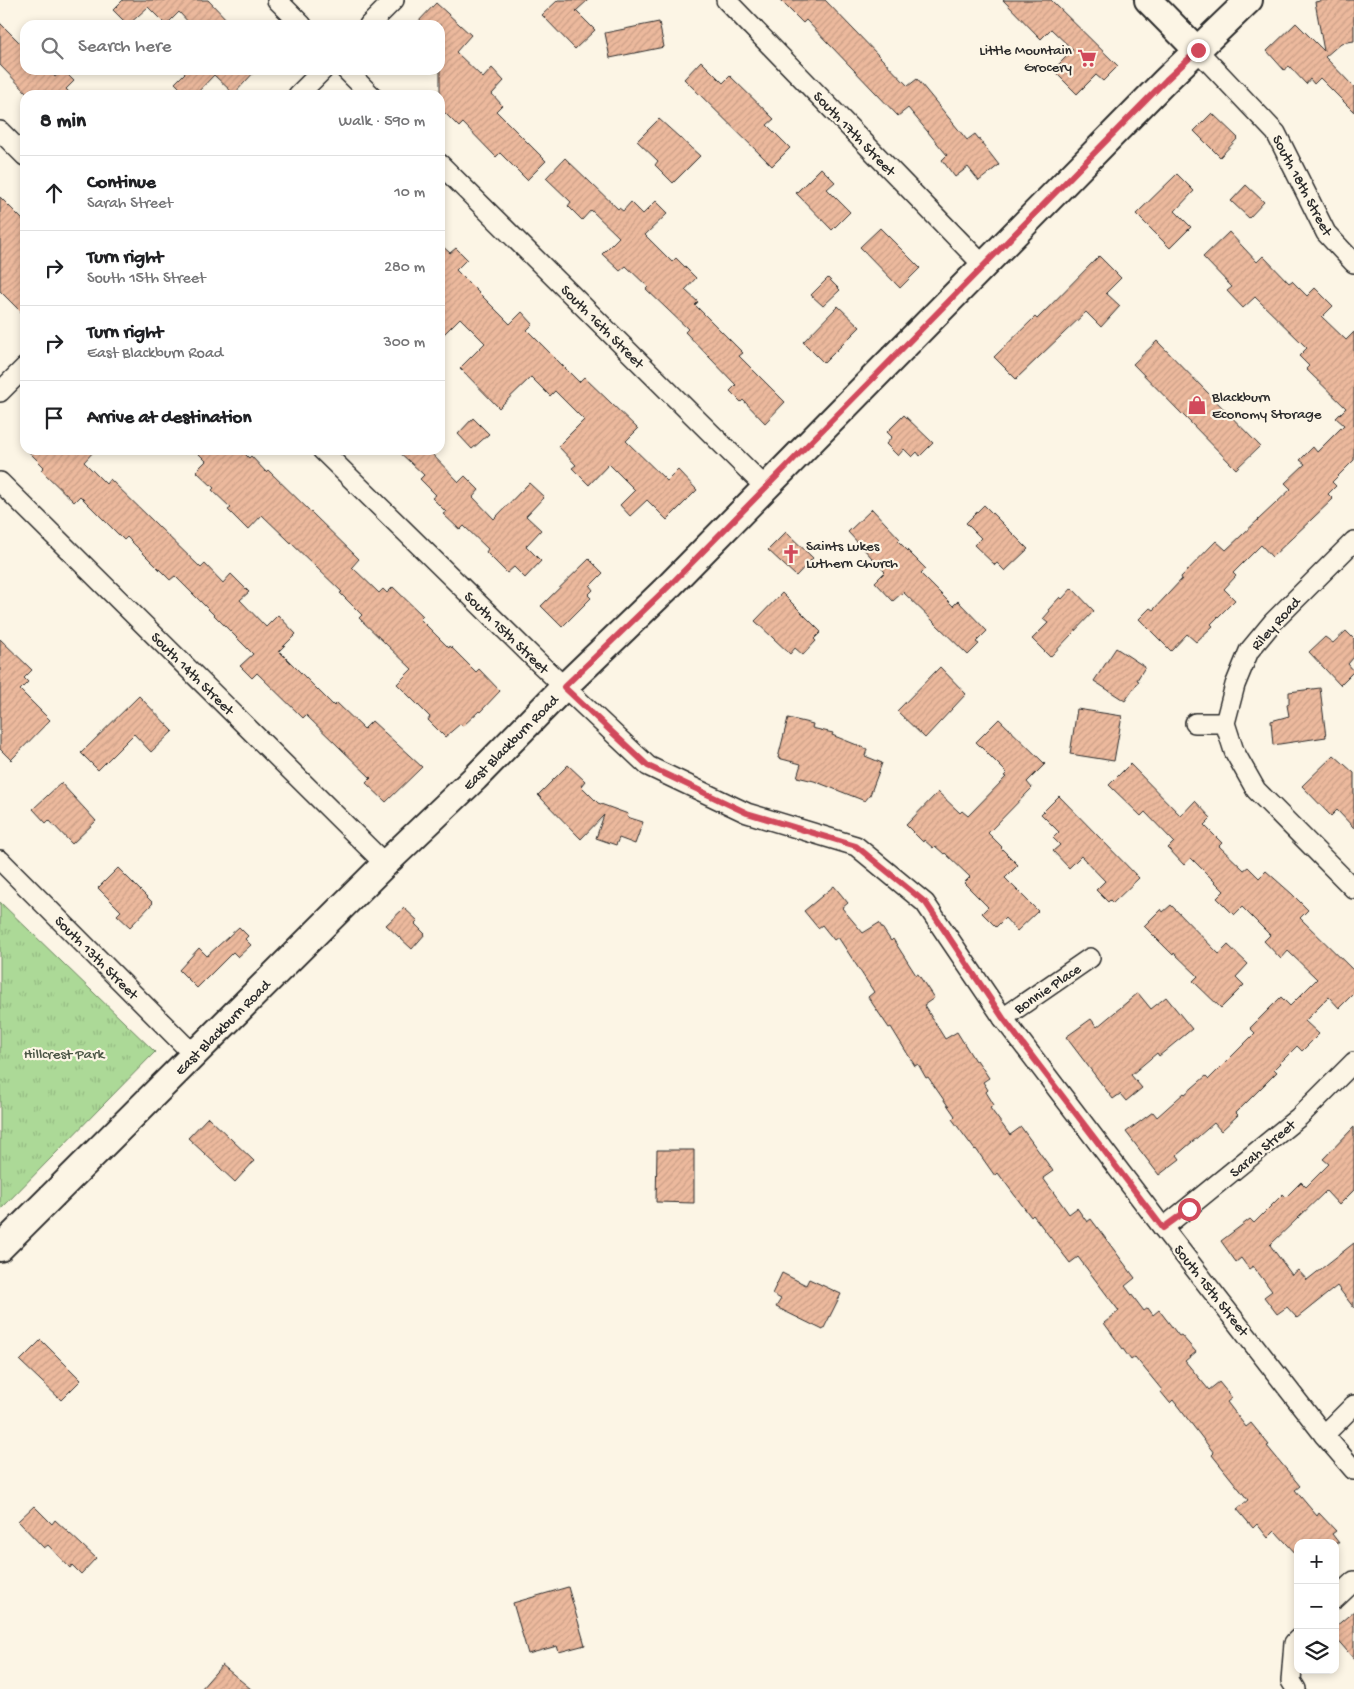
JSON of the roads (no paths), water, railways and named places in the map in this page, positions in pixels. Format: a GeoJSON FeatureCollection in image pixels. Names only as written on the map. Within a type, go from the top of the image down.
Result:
{"type":"FeatureCollection","features":[{"type":"Feature","properties":{"kind":"street"},"geometry":{"type":"LineString","coordinates":[[277,0],[297,20]]}},
{"type":"Feature","properties":{"kind":"street"},"geometry":{"type":"LineString","coordinates":[[373,20],[394,0]]}},
{"type":"Feature","properties":{"kind":"street","name":"South 17th Street"},"geometry":{"type":"LineString","coordinates":[[726,0],[984,266]]}},
{"type":"Feature","properties":{"kind":"street","name":"South 18th Street"},"geometry":{"type":"LineString","coordinates":[[1148,0],[1276,133],[1326,233],[1354,263]]}},
{"type":"Feature","properties":{"kind":"street","name":"East Blackburn Road"},"geometry":{"type":"LineString","coordinates":[[0,1248],[385,864],[475,778],[564,687],[670,585],[1166,80],[1249,0]]}},
{"type":"Feature","properties":{"kind":"street"},"geometry":{"type":"LineString","coordinates":[[303,90],[318,75]]}},
{"type":"Feature","properties":{"kind":"street"},"geometry":{"type":"LineString","coordinates":[[351,75],[366,90]]}},
{"type":"Feature","properties":{"kind":"street"},"geometry":{"type":"LineString","coordinates":[[0,131],[20,151]]}},
{"type":"Feature","properties":{"kind":"street","name":"South 16th Street"},"geometry":{"type":"LineString","coordinates":[[445,169],[766,488]]}},
{"type":"Feature","properties":{"kind":"street"},"geometry":{"type":"LineString","coordinates":[[0,392],[20,372]]}},
{"type":"Feature","properties":{"kind":"street","name":"South 15th Street"},"geometry":{"type":"LineString","coordinates":[[327,455],[564,687],[648,766],[747,813],[856,846],[926,903],[1003,1018],[1163,1228],[1324,1435],[1354,1470]]}},
{"type":"Feature","properties":{"kind":"street","name":"South 14th Street"},"geometry":{"type":"LineString","coordinates":[[0,482],[385,864]]}},
{"type":"Feature","properties":{"kind":"street","name":"Riley Road"},"geometry":{"type":"LineString","coordinates":[[1225,723],[1235,685],[1249,650],[1273,622],[1354,541]]}},
{"type":"Feature","properties":{"kind":"street"},"geometry":{"type":"LineString","coordinates":[[1195,723],[1225,723],[1234,751],[1256,790],[1354,888]]}},
{"type":"Feature","properties":{"kind":"street","name":"South 13th Street"},"geometry":{"type":"LineString","coordinates":[[0,860],[194,1054]]}},
{"type":"Feature","properties":{"kind":"street","name":"Bonnie Place"},"geometry":{"type":"LineString","coordinates":[[1003,1018],[1090,958]]}},
{"type":"Feature","properties":{"kind":"street","name":"Sarah Street"},"geometry":{"type":"LineString","coordinates":[[1163,1228],[1300,1117],[1354,1062]]}},
{"type":"Feature","properties":{"kind":"street"},"geometry":{"type":"LineString","coordinates":[[1324,1435],[1354,1405]]}},
{"type":"Feature","properties":{"kind":"street"},"geometry":{"type":"LineString","coordinates":[[1339,1595],[1354,1581]]}},
{"type":"Feature","properties":{"kind":"street"},"geometry":{"type":"LineString","coordinates":[[1294,1643],[1291,1681],[1296,1689]]}},
{"type":"Feature","properties":{"kind":"place","name":"Little Mountain Grocery"},"geometry":{"type":"Point","coordinates":[1087,58]}},
{"type":"Feature","properties":{"kind":"place","name":"Blackburn Economy Storage"},"geometry":{"type":"Point","coordinates":[1197,405]}},
{"type":"Feature","properties":{"kind":"place","name":"Saints Lukes Luthern Church"},"geometry":{"type":"Point","coordinates":[791,554]}},
{"type":"Feature","properties":{"kind":"park label","name":"Hillcrest Park"},"geometry":{"type":"Point","coordinates":[64,1053]}}]}
